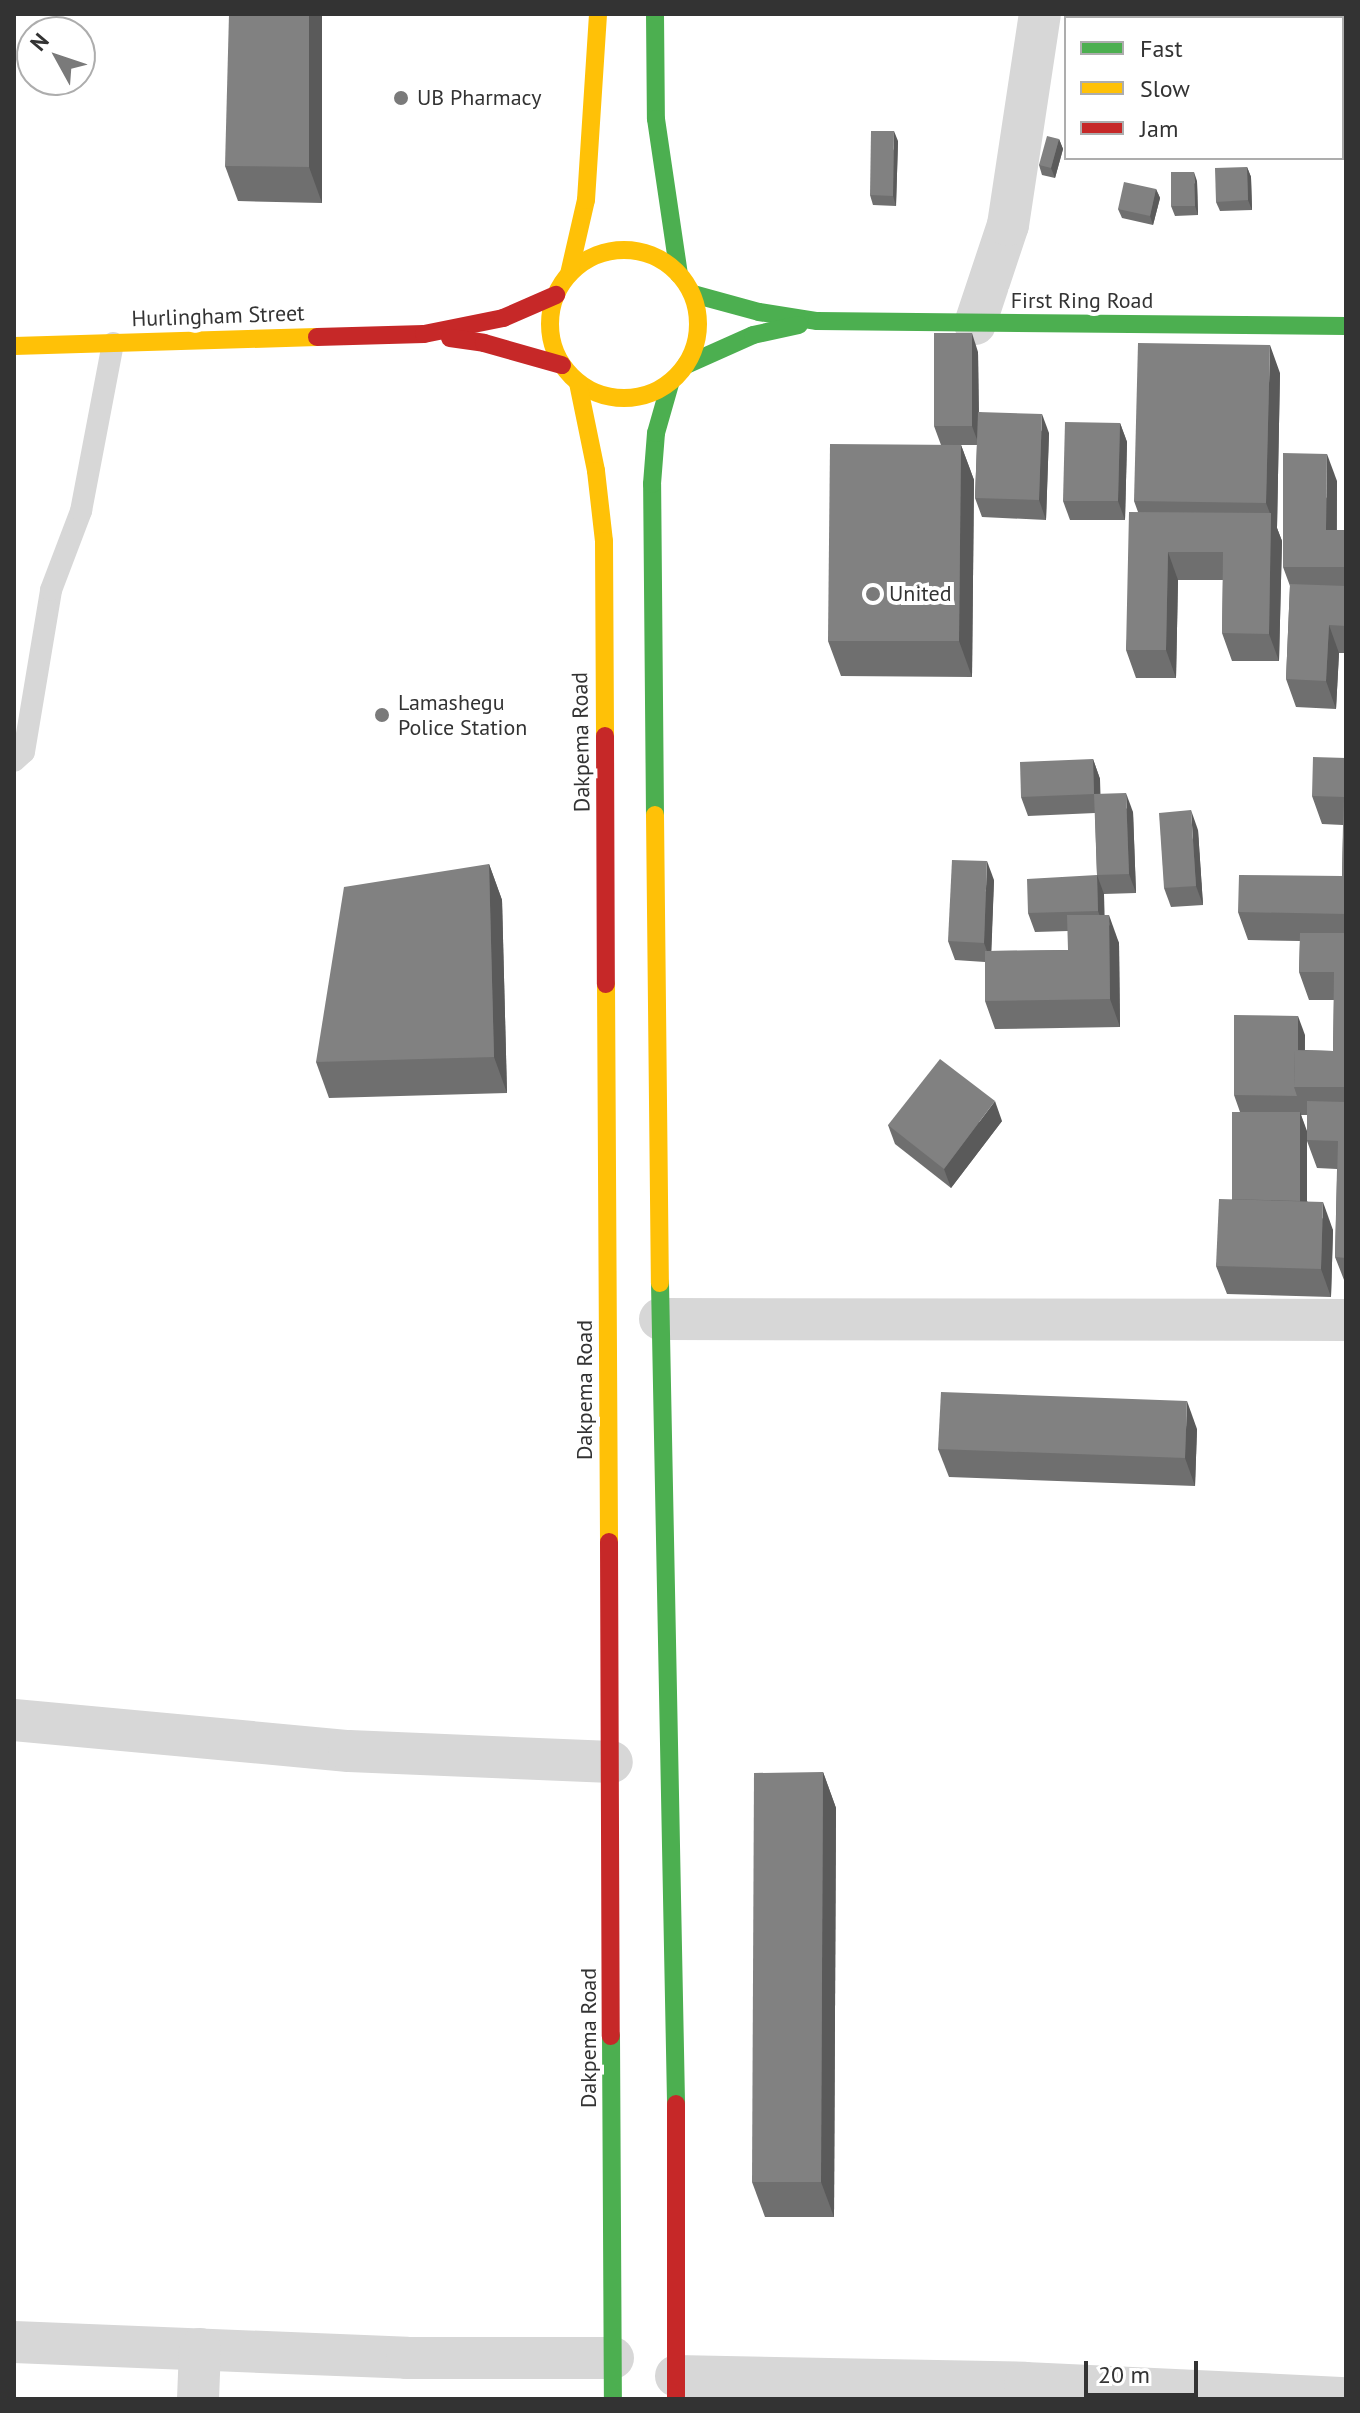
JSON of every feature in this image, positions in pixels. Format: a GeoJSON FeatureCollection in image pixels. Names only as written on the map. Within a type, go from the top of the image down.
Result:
{"type":"FeatureCollection","features":[{"type":"Feature","properties":{"kind":"main road"},"geometry":{"type":"LineString","coordinates":[[569,274],[589,259],[612,251],[637,251],[660,258],[679,274],[693,294],[699,318],[696,343],[686,365],[670,384],[648,395],[624,399],[599,395],[578,383],[562,365],[552,343],[550,319],[556,295],[569,274],[586,200],[598,14]]}},
{"type":"Feature","properties":{"kind":"main road"},"geometry":{"type":"LineString","coordinates":[[655,14],[656,119],[679,274]]}},
{"type":"Feature","properties":{"kind":"main road","name":"First Ring Road"},"geometry":{"type":"LineString","coordinates":[[693,294],[723,304],[817,321],[1346,326]]}},
{"type":"Feature","properties":{"kind":"main road","name":"Hurlingham Street"},"geometry":{"type":"LineString","coordinates":[[14,346],[424,334],[503,318],[556,295]]}},
{"type":"Feature","properties":{"kind":"main road","name":"First Ring Road"},"geometry":{"type":"LineString","coordinates":[[686,365],[753,335],[817,321]]}},
{"type":"Feature","properties":{"kind":"main road","name":"Hurlingham Street"},"geometry":{"type":"LineString","coordinates":[[424,334],[484,343],[562,365]]}},
{"type":"Feature","properties":{"kind":"main road","name":"Dakpema Road"},"geometry":{"type":"LineString","coordinates":[[578,383],[596,471],[604,541],[613,2379]]}},
{"type":"Feature","properties":{"kind":"main road"},"geometry":{"type":"LineString","coordinates":[[670,384],[656,433],[652,484],[660,1319],[676,2033],[676,2387]]}},
{"type":"Feature","properties":{"kind":"street"},"geometry":{"type":"LineString","coordinates":[[975,324],[1008,225],[1040,14]]}},
{"type":"Feature","properties":{"kind":"street"},"geometry":{"type":"LineString","coordinates":[[660,1319],[1346,1320]]}},
{"type":"Feature","properties":{"kind":"street"},"geometry":{"type":"LineString","coordinates":[[14,1720],[349,1751],[612,1762]]}},
{"type":"Feature","properties":{"kind":"street"},"geometry":{"type":"LineString","coordinates":[[14,2342],[407,2358],[613,2379]]}},
{"type":"Feature","properties":{"kind":"street"},"geometry":{"type":"LineString","coordinates":[[198,2399],[200,2349]]}},
{"type":"Feature","properties":{"kind":"street"},"geometry":{"type":"LineString","coordinates":[[676,2387],[1346,2398]]}},
{"type":"Feature","properties":{"kind":"lane"},"geometry":{"type":"LineString","coordinates":[[14,761],[24,752],[51,590],[81,511],[113,343]]}},
{"type":"Feature","properties":{"kind":"building"},"geometry":{"type":"Polygon","coordinates":[[[229,14],[309,14],[309,167],[225,166],[229,14]]]}},
{"type":"Feature","properties":{"kind":"building"},"geometry":{"type":"Polygon","coordinates":[[[871,131],[894,131],[893,196],[870,195],[871,131]]]}},
{"type":"Feature","properties":{"kind":"building"},"geometry":{"type":"Polygon","coordinates":[[[1047,136],[1059,139],[1051,168],[1039,165],[1047,136]]]}},
{"type":"Feature","properties":{"kind":"building"},"geometry":{"type":"Polygon","coordinates":[[[1247,167],[1248,200],[1216,202],[1215,168],[1247,167]]]}},
{"type":"Feature","properties":{"kind":"building"},"geometry":{"type":"Polygon","coordinates":[[[1171,172],[1194,172],[1195,206],[1171,206],[1171,172]]]}},
{"type":"Feature","properties":{"kind":"building"},"geometry":{"type":"Polygon","coordinates":[[[1124,182],[1156,189],[1150,216],[1118,209],[1124,182]]]}},
{"type":"Feature","properties":{"kind":"building"},"geometry":{"type":"Polygon","coordinates":[[[934,333],[972,333],[972,426],[934,426],[934,333]]]}},
{"type":"Feature","properties":{"kind":"building"},"geometry":{"type":"Polygon","coordinates":[[[1138,343],[1270,345],[1266,503],[1134,501],[1138,343]]]}},
{"type":"Feature","properties":{"kind":"building"},"geometry":{"type":"Polygon","coordinates":[[[978,412],[1042,414],[1039,500],[975,498],[978,412]]]}},
{"type":"Feature","properties":{"kind":"building"},"geometry":{"type":"Polygon","coordinates":[[[1065,422],[1120,423],[1118,501],[1063,501],[1065,422]]]}},
{"type":"Feature","properties":{"kind":"building"},"geometry":{"type":"Polygon","coordinates":[[[830,444],[961,445],[959,641],[828,641],[830,444]]]}},
{"type":"Feature","properties":{"kind":"building"},"geometry":{"type":"Polygon","coordinates":[[[1283,453],[1327,454],[1326,530],[1346,530],[1346,567],[1283,567],[1283,453]]]}},
{"type":"Feature","properties":{"kind":"building"},"geometry":{"type":"Polygon","coordinates":[[[1129,512],[1271,513],[1269,634],[1222,633],[1223,552],[1168,552],[1166,650],[1126,650],[1129,512]]]}},
{"type":"Feature","properties":{"kind":"building"},"geometry":{"type":"Polygon","coordinates":[[[1290,584],[1346,586],[1346,626],[1329,625],[1326,681],[1286,679],[1290,584]]]}},
{"type":"Feature","properties":{"kind":"building"},"geometry":{"type":"Polygon","coordinates":[[[1313,757],[1346,758],[1346,914],[1238,912],[1239,875],[1342,876],[1344,797],[1312,796],[1313,757]]]}},
{"type":"Feature","properties":{"kind":"building"},"geometry":{"type":"Polygon","coordinates":[[[1093,759],[1094,794],[1021,797],[1020,762],[1093,759]]]}},
{"type":"Feature","properties":{"kind":"building"},"geometry":{"type":"Polygon","coordinates":[[[1126,793],[1129,874],[1097,875],[1094,794],[1126,793]]]}},
{"type":"Feature","properties":{"kind":"building"},"geometry":{"type":"Polygon","coordinates":[[[1191,810],[1196,886],[1164,888],[1159,813],[1191,810]]]}},
{"type":"Feature","properties":{"kind":"building"},"geometry":{"type":"Polygon","coordinates":[[[952,860],[987,861],[984,943],[948,941],[952,860]]]}},
{"type":"Feature","properties":{"kind":"building"},"geometry":{"type":"Polygon","coordinates":[[[489,864],[494,1057],[316,1062],[344,887],[489,864]]]}},
{"type":"Feature","properties":{"kind":"building"},"geometry":{"type":"Polygon","coordinates":[[[1097,875],[1098,911],[1028,913],[1027,879],[1097,875]]]}},
{"type":"Feature","properties":{"kind":"building"},"geometry":{"type":"Polygon","coordinates":[[[1067,915],[1109,915],[1110,999],[985,1001],[985,951],[1068,950],[1067,915]]]}},
{"type":"Feature","properties":{"kind":"building"},"geometry":{"type":"Polygon","coordinates":[[[1300,933],[1346,933],[1346,1087],[1294,1087],[1295,1050],[1333,1051],[1334,972],[1299,972],[1300,933]]]}},
{"type":"Feature","properties":{"kind":"building"},"geometry":{"type":"Polygon","coordinates":[[[1234,1015],[1298,1016],[1294,1087],[1297,1096],[1234,1095],[1234,1015]]]}},
{"type":"Feature","properties":{"kind":"building"},"geometry":{"type":"Polygon","coordinates":[[[940,1059],[995,1101],[944,1169],[888,1125],[940,1059]]]}},
{"type":"Feature","properties":{"kind":"building"},"geometry":{"type":"Polygon","coordinates":[[[1307,1101],[1346,1102],[1346,1258],[1335,1257],[1338,1141],[1307,1140],[1307,1101]]]}},
{"type":"Feature","properties":{"kind":"building"},"geometry":{"type":"Polygon","coordinates":[[[1232,1112],[1300,1112],[1300,1201],[1232,1199],[1232,1112]]]}},
{"type":"Feature","properties":{"kind":"building"},"geometry":{"type":"Polygon","coordinates":[[[1219,1199],[1323,1202],[1321,1269],[1216,1266],[1219,1199]]]}},
{"type":"Feature","properties":{"kind":"building"},"geometry":{"type":"Polygon","coordinates":[[[941,1392],[1187,1401],[1185,1458],[938,1449],[941,1392]]]}},
{"type":"Feature","properties":{"kind":"building"},"geometry":{"type":"Polygon","coordinates":[[[823,1772],[821,2182],[752,2182],[754,1773],[823,1772]]]}},
{"type":"Feature","properties":{"kind":"traffic: fast"},"geometry":{"type":"LineString","coordinates":[[655,14],[656,119],[679,274]]}},
{"type":"Feature","properties":{"kind":"traffic: fast"},"geometry":{"type":"LineString","coordinates":[[693,294],[759,312],[817,321],[1346,326]]}},
{"type":"Feature","properties":{"kind":"traffic: fast"},"geometry":{"type":"LineString","coordinates":[[686,365],[753,335],[799,325]]}},
{"type":"Feature","properties":{"kind":"traffic: fast"},"geometry":{"type":"LineString","coordinates":[[655,815],[652,484],[656,433],[670,384]]}},
{"type":"Feature","properties":{"kind":"traffic: fast"},"geometry":{"type":"LineString","coordinates":[[660,1283],[676,2104]]}},
{"type":"Feature","properties":{"kind":"traffic: fast"},"geometry":{"type":"LineString","coordinates":[[611,2036],[613,2399]]}},
{"type":"Feature","properties":{"kind":"traffic: slow"},"geometry":{"type":"LineString","coordinates":[[569,274],[586,200],[598,14]]}},
{"type":"Feature","properties":{"kind":"traffic: slow"},"geometry":{"type":"LineString","coordinates":[[624,250],[652,256],[676,272],[692,296],[698,324],[692,352],[676,376],[652,392],[624,398],[596,392],[572,376],[556,352],[550,324],[556,296],[572,272],[596,256],[624,250]]}},
{"type":"Feature","properties":{"kind":"traffic: slow"},"geometry":{"type":"LineString","coordinates":[[14,346],[317,337]]}},
{"type":"Feature","properties":{"kind":"traffic: slow"},"geometry":{"type":"LineString","coordinates":[[578,383],[596,471],[604,541],[605,736]]}},
{"type":"Feature","properties":{"kind":"traffic: slow"},"geometry":{"type":"LineString","coordinates":[[655,815],[660,1283]]}},
{"type":"Feature","properties":{"kind":"traffic: slow"},"geometry":{"type":"LineString","coordinates":[[606,984],[609,1542]]}},
{"type":"Feature","properties":{"kind":"traffic: jam"},"geometry":{"type":"LineString","coordinates":[[317,337],[424,334],[503,318],[556,295]]}},
{"type":"Feature","properties":{"kind":"traffic: jam"},"geometry":{"type":"LineString","coordinates":[[450,338],[484,343],[562,365]]}},
{"type":"Feature","properties":{"kind":"traffic: jam"},"geometry":{"type":"LineString","coordinates":[[605,736],[606,984]]}},
{"type":"Feature","properties":{"kind":"traffic: jam"},"geometry":{"type":"LineString","coordinates":[[609,1542],[611,2036]]}},
{"type":"Feature","properties":{"kind":"traffic: jam"},"geometry":{"type":"LineString","coordinates":[[676,2104],[676,2399]]}},
{"type":"Feature","properties":{"kind":"place","name":"UB Pharmacy"},"geometry":{"type":"Point","coordinates":[401,98]}},
{"type":"Feature","properties":{"kind":"place","name":"United"},"geometry":{"type":"Point","coordinates":[873,594]}},
{"type":"Feature","properties":{"kind":"place","name":"Lamashegu Police Station"},"geometry":{"type":"Point","coordinates":[382,715]}}]}
